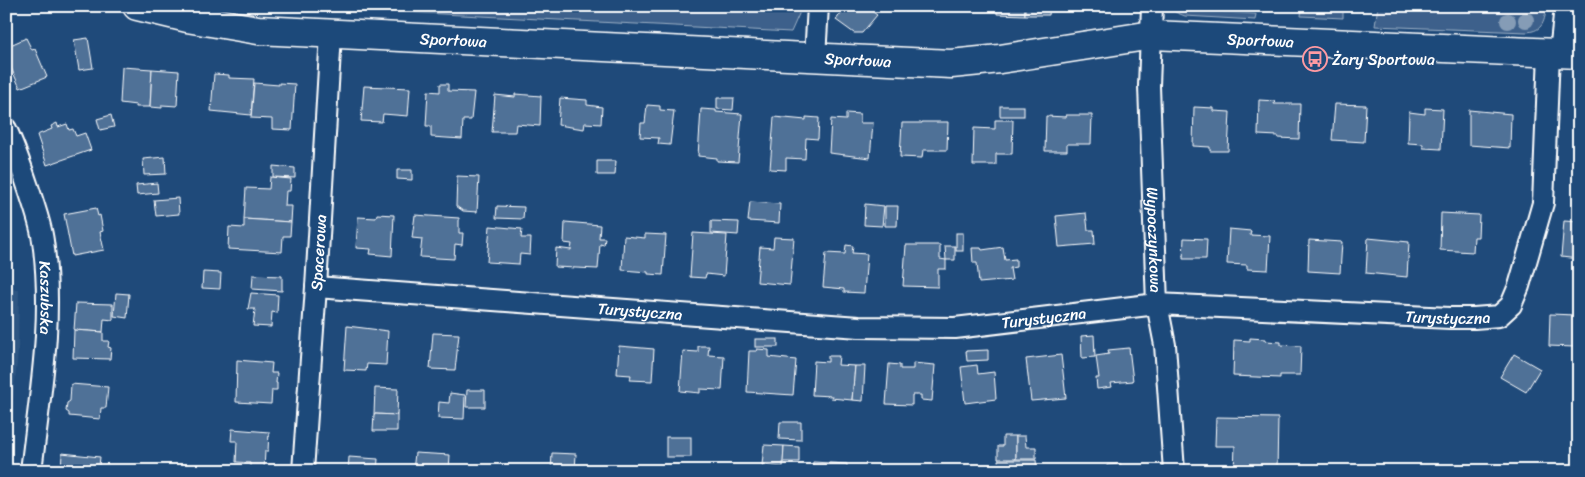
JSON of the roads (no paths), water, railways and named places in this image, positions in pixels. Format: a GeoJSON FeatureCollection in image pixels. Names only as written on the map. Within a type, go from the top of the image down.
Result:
{"type":"FeatureCollection","features":[{"type":"Feature","properties":{"kind":"street","name":"Sportowa"},"geometry":{"type":"LineString","coordinates":[[137,6],[187,18],[258,30],[951,64],[1000,59],[1152,35],[1563,53]]}},
{"type":"Feature","properties":{"kind":"street"},"geometry":{"type":"LineString","coordinates":[[814,57],[818,6]]}},
{"type":"Feature","properties":{"kind":"street","name":"Wypoczynkowa"},"geometry":{"type":"LineString","coordinates":[[1152,6],[1149,86],[1157,304],[1165,345],[1174,471]]}},
{"type":"Feature","properties":{"kind":"street"},"geometry":{"type":"LineString","coordinates":[[1563,53],[1565,6]]}},
{"type":"Feature","properties":{"kind":"street","name":"Spacerowa"},"geometry":{"type":"LineString","coordinates":[[303,471],[331,34]]}},
{"type":"Feature","properties":{"kind":"street","name":"Turystyczna"},"geometry":{"type":"LineString","coordinates":[[316,287],[859,327],[955,328],[1157,304],[1450,318],[1499,316],[1510,305],[1519,286],[1543,203],[1563,53]]}},
{"type":"Feature","properties":{"kind":"street","name":"Kaszubska"},"geometry":{"type":"LineString","coordinates":[[6,129],[21,165],[43,239],[48,289],[47,339],[31,471]]}},
{"type":"Feature","properties":{"kind":"place","name":"Żary Sportowa"},"geometry":{"type":"Point","coordinates":[1315,59]}}]}
